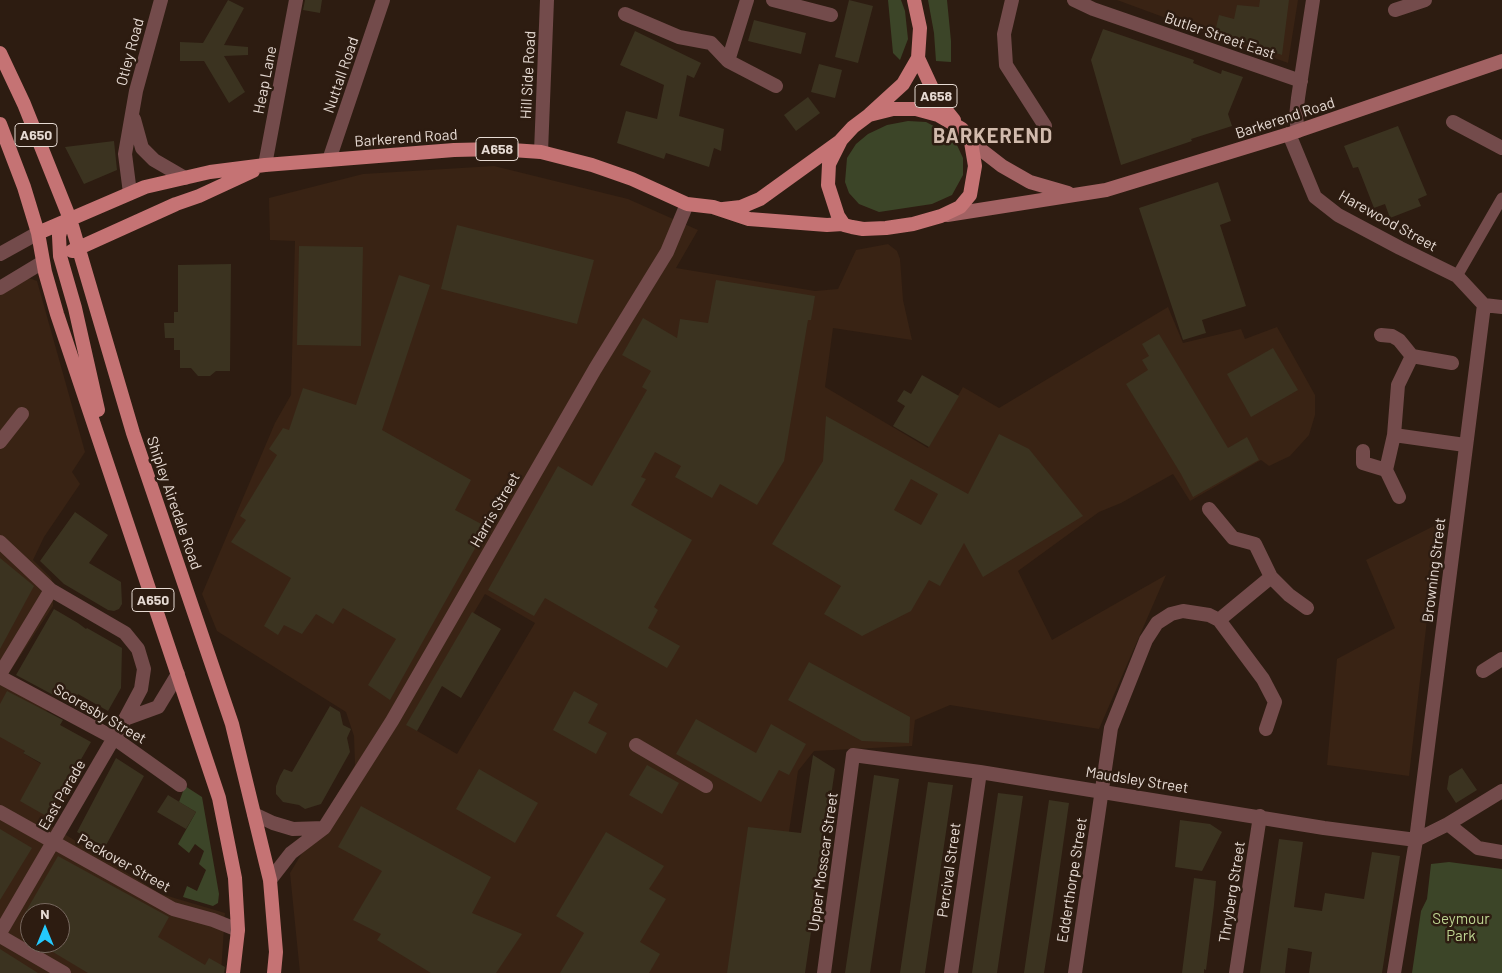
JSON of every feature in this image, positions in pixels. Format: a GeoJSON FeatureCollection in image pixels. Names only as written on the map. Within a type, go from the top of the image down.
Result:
{"type":"FeatureCollection","features":[{"type":"Feature","properties":{"kind":"main road","name":"A658"},"geometry":{"type":"LineString","coordinates":[[869,116],[903,84],[918,58],[920,28],[914,0]]}},
{"type":"Feature","properties":{"kind":"main road","name":"Shipley Airedale Road"},"geometry":{"type":"LineString","coordinates":[[0,53],[24,104],[70,219],[133,433],[232,724],[270,880],[276,952],[274,973]]}},
{"type":"Feature","properties":{"kind":"main road","name":"A658"},"geometry":{"type":"LineString","coordinates":[[918,58],[930,86],[942,105],[962,129]]}},
{"type":"Feature","properties":{"kind":"main road","name":"Barkerend Road"},"geometry":{"type":"LineString","coordinates":[[941,216],[1106,190],[1151,178],[1502,61]]}},
{"type":"Feature","properties":{"kind":"main road"},"geometry":{"type":"LineString","coordinates":[[893,109],[916,109],[938,115],[962,129],[971,142],[975,166],[970,195],[960,207],[941,216],[913,224],[886,228],[863,229],[843,224],[838,216],[828,185],[829,164],[841,140],[853,127],[869,116],[893,109]]}},
{"type":"Feature","properties":{"kind":"main road","name":"A650"},"geometry":{"type":"LineString","coordinates":[[0,124],[24,187],[38,233],[43,262],[57,314],[219,798],[235,878],[238,930],[233,973]]}},
{"type":"Feature","properties":{"kind":"main road","name":"Barkerend Road"},"geometry":{"type":"LineString","coordinates":[[720,210],[741,207],[760,199],[841,140]]}},
{"type":"Feature","properties":{"kind":"main road","name":"Barkerend Road"},"geometry":{"type":"LineString","coordinates":[[971,142],[1002,166],[1030,182],[1074,195]]}},
{"type":"Feature","properties":{"kind":"main road","name":"Barkerend Road"},"geometry":{"type":"LineString","coordinates":[[38,233],[130,193],[210,172],[265,165],[454,150],[498,149],[541,152],[592,165],[632,179],[687,204],[713,207],[749,219],[826,225],[843,224]]}},
{"type":"Feature","properties":{"kind":"main road","name":"Barkerend Road"},"geometry":{"type":"LineString","coordinates":[[43,262],[79,248],[176,204],[199,196],[265,165]]}},
{"type":"Feature","properties":{"kind":"main road"},"geometry":{"type":"LineString","coordinates":[[70,219],[65,223],[59,236],[60,256],[75,308],[113,479]]}},
{"type":"Feature","properties":{"kind":"main road"},"geometry":{"type":"LineString","coordinates":[[276,952],[282,973]]}},
{"type":"Feature","properties":{"kind":"street","name":"Otley Road"},"geometry":{"type":"LineString","coordinates":[[130,193],[126,154],[132,113],[136,91],[161,0]]}},
{"type":"Feature","properties":{"kind":"street","name":"Heap Lane"},"geometry":{"type":"LineString","coordinates":[[265,165],[296,0]]}},
{"type":"Feature","properties":{"kind":"street","name":"Nuttall Road"},"geometry":{"type":"LineString","coordinates":[[329,160],[383,0]]}},
{"type":"Feature","properties":{"kind":"street","name":"Hill Side Road"},"geometry":{"type":"LineString","coordinates":[[541,152],[548,0]]}},
{"type":"Feature","properties":{"kind":"street"},"geometry":{"type":"LineString","coordinates":[[728,60],[747,0]]}},
{"type":"Feature","properties":{"kind":"street"},"geometry":{"type":"LineString","coordinates":[[773,0],[830,15]]}},
{"type":"Feature","properties":{"kind":"street"},"geometry":{"type":"LineString","coordinates":[[1012,0],[1004,34],[1006,65],[1045,126]]}},
{"type":"Feature","properties":{"kind":"street","name":"Butler Street East"},"geometry":{"type":"LineString","coordinates":[[1074,0],[1092,10],[1301,81]]}},
{"type":"Feature","properties":{"kind":"street"},"geometry":{"type":"LineString","coordinates":[[1293,132],[1313,0]]}},
{"type":"Feature","properties":{"kind":"street"},"geometry":{"type":"LineString","coordinates":[[1395,10],[1422,0]]}},
{"type":"Feature","properties":{"kind":"street"},"geometry":{"type":"LineString","coordinates":[[625,14],[679,37],[711,43],[728,60],[776,86]]}},
{"type":"Feature","properties":{"kind":"street","name":"Otley Road"},"geometry":{"type":"LineString","coordinates":[[132,113],[142,148],[154,160],[185,178]]}},
{"type":"Feature","properties":{"kind":"street"},"geometry":{"type":"LineString","coordinates":[[1453,122],[1502,148]]}},
{"type":"Feature","properties":{"kind":"street","name":"Harewood Street"},"geometry":{"type":"LineString","coordinates":[[1293,132],[1316,197],[1338,215],[1457,276],[1484,304]]}},
{"type":"Feature","properties":{"kind":"street"},"geometry":{"type":"LineString","coordinates":[[1457,276],[1502,198]]}},
{"type":"Feature","properties":{"kind":"street","name":"Harris Street"},"geometry":{"type":"LineString","coordinates":[[270,880],[291,853],[324,828],[392,721],[595,369],[667,252],[687,204]]}},
{"type":"Feature","properties":{"kind":"street","name":"Barkerend Road"},"geometry":{"type":"LineString","coordinates":[[0,254],[38,233]]}},
{"type":"Feature","properties":{"kind":"street","name":"Barkerend Road"},"geometry":{"type":"LineString","coordinates":[[0,288],[43,262]]}},
{"type":"Feature","properties":{"kind":"street"},"geometry":{"type":"LineString","coordinates":[[1484,304],[1502,307]]}},
{"type":"Feature","properties":{"kind":"street","name":"Browning Street"},"geometry":{"type":"LineString","coordinates":[[1394,973],[1416,840],[1484,304]]}},
{"type":"Feature","properties":{"kind":"street"},"geometry":{"type":"LineString","coordinates":[[1381,335],[1392,336],[1399,340],[1412,356],[1452,363]]}},
{"type":"Feature","properties":{"kind":"street"},"geometry":{"type":"LineString","coordinates":[[1399,497],[1386,470],[1394,434],[1398,385],[1412,356]]}},
{"type":"Feature","properties":{"kind":"street"},"geometry":{"type":"LineString","coordinates":[[0,442],[22,414]]}},
{"type":"Feature","properties":{"kind":"street"},"geometry":{"type":"LineString","coordinates":[[1394,434],[1465,445]]}},
{"type":"Feature","properties":{"kind":"street"},"geometry":{"type":"LineString","coordinates":[[1363,451],[1363,463],[1386,470]]}},
{"type":"Feature","properties":{"kind":"street"},"geometry":{"type":"LineString","coordinates":[[1209,508],[1233,538],[1255,544],[1271,577],[1289,595],[1307,608]]}},
{"type":"Feature","properties":{"kind":"street"},"geometry":{"type":"LineString","coordinates":[[0,542],[51,590],[0,675]]}},
{"type":"Feature","properties":{"kind":"street"},"geometry":{"type":"LineString","coordinates":[[1266,729],[1275,702],[1263,678],[1219,620],[1271,577]]}},
{"type":"Feature","properties":{"kind":"street","name":"East Parade"},"geometry":{"type":"LineString","coordinates":[[0,934],[125,719],[141,689],[144,669],[138,649],[126,633],[51,590]]}},
{"type":"Feature","properties":{"kind":"street","name":"Edderthorpe Street"},"geometry":{"type":"LineString","coordinates":[[1075,973],[1111,728],[1146,640],[1157,623],[1171,614],[1183,612],[1209,615],[1219,620]]}},
{"type":"Feature","properties":{"kind":"street"},"geometry":{"type":"LineString","coordinates":[[1483,671],[1502,659]]}},
{"type":"Feature","properties":{"kind":"street"},"geometry":{"type":"LineString","coordinates":[[125,719],[158,707],[178,674]]}},
{"type":"Feature","properties":{"kind":"street","name":"Scoresby Street"},"geometry":{"type":"LineString","coordinates":[[0,675],[114,738],[180,784]]}},
{"type":"Feature","properties":{"kind":"street"},"geometry":{"type":"LineString","coordinates":[[636,745],[706,786]]}},
{"type":"Feature","properties":{"kind":"street","name":"Maudsley Street"},"geometry":{"type":"LineString","coordinates":[[853,755],[980,772],[1260,816],[1324,828],[1416,840]]}},
{"type":"Feature","properties":{"kind":"street","name":"Upper Mosscar Street"},"geometry":{"type":"LineString","coordinates":[[824,973],[853,755]]}},
{"type":"Feature","properties":{"kind":"street","name":"Percival Street"},"geometry":{"type":"LineString","coordinates":[[951,973],[980,772]]}},
{"type":"Feature","properties":{"kind":"street"},"geometry":{"type":"LineString","coordinates":[[1416,840],[1448,824],[1502,791]]}},
{"type":"Feature","properties":{"kind":"street","name":"Peckover Street"},"geometry":{"type":"LineString","coordinates":[[0,812],[174,909],[213,920],[238,930]]}},
{"type":"Feature","properties":{"kind":"street"},"geometry":{"type":"LineString","coordinates":[[254,814],[292,829],[324,828]]}},
{"type":"Feature","properties":{"kind":"street","name":"Thryberg Street"},"geometry":{"type":"LineString","coordinates":[[1236,973],[1260,816]]}},
{"type":"Feature","properties":{"kind":"street"},"geometry":{"type":"LineString","coordinates":[[1448,824],[1478,848],[1502,852]]}},
{"type":"Feature","properties":{"kind":"street"},"geometry":{"type":"LineString","coordinates":[[0,934],[64,973]]}},
{"type":"Feature","properties":{"kind":"shaded area"},"geometry":{"type":"Polygon","coordinates":[[[1117,0],[1298,0],[1288,63],[1117,0]]]}},
{"type":"Feature","properties":{"kind":"shaded area"},"geometry":{"type":"Polygon","coordinates":[[[494,166],[628,199],[698,230],[676,268],[815,291],[838,289],[856,250],[888,244],[897,251],[900,259],[903,300],[912,340],[833,328],[825,387],[928,448],[963,387],[999,408],[1168,307],[1183,343],[1241,329],[1245,339],[1277,327],[1315,395],[1315,415],[1309,435],[1290,456],[1269,466],[1261,460],[1190,501],[1173,474],[1121,503],[1099,512],[1018,571],[1052,640],[1166,575],[1099,729],[950,705],[915,720],[912,746],[814,751],[798,771],[768,973],[300,973],[290,873],[355,765],[354,736],[346,712],[217,631],[202,594],[275,423],[291,395],[295,241],[270,240],[269,198],[363,174],[494,166]],[[485,594],[407,725],[457,754],[535,623],[485,594]]]}},
{"type":"Feature","properties":{"kind":"shaded area"},"geometry":{"type":"Polygon","coordinates":[[[26,277],[37,281],[85,452],[72,472],[80,484],[44,537],[33,560],[51,578],[54,587],[53,606],[9,673],[10,677],[52,702],[23,753],[75,784],[50,825],[161,894],[225,913],[221,973],[0,973],[0,287],[26,277]]]}},
{"type":"Feature","properties":{"kind":"shaded area"},"geometry":{"type":"Polygon","coordinates":[[[1438,524],[1409,776],[1327,765],[1337,659],[1395,628],[1366,560],[1438,524]]]}},
{"type":"Feature","properties":{"kind":"green space"},"geometry":{"type":"Polygon","coordinates":[[[888,0],[901,0],[905,11],[908,39],[900,60],[893,53],[888,0]]]}},
{"type":"Feature","properties":{"kind":"green space"},"geometry":{"type":"Polygon","coordinates":[[[928,0],[947,0],[951,62],[936,61],[934,33],[928,0]]]}},
{"type":"Feature","properties":{"kind":"green space"},"geometry":{"type":"Polygon","coordinates":[[[908,121],[926,122],[949,134],[956,143],[963,158],[963,175],[952,195],[932,204],[879,212],[859,204],[849,193],[845,182],[847,158],[856,144],[868,134],[887,125],[908,121]]]}},
{"type":"Feature","properties":{"kind":"green space"},"geometry":{"type":"Polygon","coordinates":[[[185,786],[202,797],[219,894],[218,903],[213,906],[183,897],[187,886],[197,891],[206,870],[199,864],[204,851],[195,844],[189,853],[178,844],[196,812],[179,802],[185,786]]]}},
{"type":"Feature","properties":{"kind":"green space","name":"Seymour Park"},"geometry":{"type":"Polygon","coordinates":[[[1449,862],[1502,869],[1502,973],[1412,973],[1421,911],[1427,899],[1431,864],[1449,862]]]}},
{"type":"Feature","properties":{"kind":"building"},"geometry":{"type":"Polygon","coordinates":[[[228,0],[244,8],[224,45],[248,47],[248,55],[224,56],[245,92],[229,103],[204,61],[180,61],[180,42],[203,43],[228,0]]]}},
{"type":"Feature","properties":{"kind":"building"},"geometry":{"type":"Polygon","coordinates":[[[305,0],[322,0],[320,13],[303,10],[305,0]]]}},
{"type":"Feature","properties":{"kind":"building"},"geometry":{"type":"Polygon","coordinates":[[[849,0],[873,6],[858,63],[835,57],[849,0]]]}},
{"type":"Feature","properties":{"kind":"building"},"geometry":{"type":"Polygon","coordinates":[[[1260,0],[1289,0],[1282,55],[1215,32],[1219,15],[1234,19],[1237,5],[1259,7],[1260,0]]]}},
{"type":"Feature","properties":{"kind":"building"},"geometry":{"type":"Polygon","coordinates":[[[754,20],[806,33],[801,54],[748,41],[754,20]]]}},
{"type":"Feature","properties":{"kind":"building"},"geometry":{"type":"Polygon","coordinates":[[[1103,29],[1194,60],[1193,63],[1221,74],[1222,70],[1243,77],[1228,114],[1232,126],[1121,165],[1091,60],[1103,29]]]}},
{"type":"Feature","properties":{"kind":"building"},"geometry":{"type":"Polygon","coordinates":[[[635,31],[701,63],[694,78],[687,75],[679,116],[724,129],[721,151],[714,148],[709,167],[666,153],[664,159],[617,143],[626,111],[657,119],[664,85],[620,65],[635,31]]]}},
{"type":"Feature","properties":{"kind":"building"},"geometry":{"type":"Polygon","coordinates":[[[819,64],[842,70],[835,98],[811,92],[819,64]]]}},
{"type":"Feature","properties":{"kind":"building"},"geometry":{"type":"Polygon","coordinates":[[[808,97],[820,113],[796,131],[784,115],[808,97]]]}},
{"type":"Feature","properties":{"kind":"building"},"geometry":{"type":"Polygon","coordinates":[[[1398,126],[1427,195],[1418,199],[1421,206],[1390,218],[1385,204],[1374,208],[1358,167],[1353,168],[1344,146],[1398,126]]]}},
{"type":"Feature","properties":{"kind":"building"},"geometry":{"type":"Polygon","coordinates":[[[114,141],[117,170],[84,184],[65,147],[114,141]]]}},
{"type":"Feature","properties":{"kind":"building"},"geometry":{"type":"Polygon","coordinates":[[[1218,182],[1231,221],[1220,225],[1246,306],[1202,320],[1206,333],[1183,340],[1139,208],[1218,182]]]}},
{"type":"Feature","properties":{"kind":"building"},"geometry":{"type":"Polygon","coordinates":[[[457,225],[594,260],[577,324],[441,289],[457,225]]]}},
{"type":"Feature","properties":{"kind":"building"},"geometry":{"type":"Polygon","coordinates":[[[299,246],[363,247],[361,346],[297,345],[299,246]]]}},
{"type":"Feature","properties":{"kind":"building"},"geometry":{"type":"Polygon","coordinates":[[[231,264],[230,371],[216,371],[210,376],[198,376],[191,368],[180,368],[180,350],[174,350],[174,338],[165,338],[164,323],[174,323],[174,312],[178,312],[178,265],[231,264]]]}},
{"type":"Feature","properties":{"kind":"building"},"geometry":{"type":"Polygon","coordinates":[[[399,275],[430,285],[382,430],[471,480],[455,510],[487,527],[390,700],[368,685],[396,639],[343,608],[333,624],[316,614],[302,634],[284,625],[278,635],[264,626],[291,578],[231,542],[246,520],[240,516],[277,455],[269,449],[283,428],[289,430],[303,388],[356,405],[399,275]]]}},
{"type":"Feature","properties":{"kind":"building"},"geometry":{"type":"Polygon","coordinates":[[[716,280],[815,296],[811,320],[808,320],[784,461],[757,505],[720,484],[712,498],[675,477],[681,466],[655,452],[641,477],[646,479],[631,505],[692,540],[654,607],[658,610],[648,628],[680,646],[667,668],[545,598],[534,616],[488,590],[558,466],[592,486],[647,390],[642,387],[651,371],[622,355],[643,318],[677,338],[680,319],[708,323],[716,280]]]}},
{"type":"Feature","properties":{"kind":"building"},"geometry":{"type":"Polygon","coordinates":[[[1159,334],[1228,448],[1247,437],[1259,460],[1193,497],[1126,384],[1148,370],[1142,360],[1149,356],[1142,344],[1159,334]]]}},
{"type":"Feature","properties":{"kind":"building"},"geometry":{"type":"Polygon","coordinates":[[[1273,348],[1298,390],[1251,417],[1227,374],[1273,348]]]}},
{"type":"Feature","properties":{"kind":"building"},"geometry":{"type":"Polygon","coordinates":[[[922,375],[959,396],[929,447],[893,426],[905,406],[897,401],[904,390],[911,394],[922,375]]]}},
{"type":"Feature","properties":{"kind":"building"},"geometry":{"type":"Polygon","coordinates":[[[826,416],[968,494],[999,434],[1029,449],[1083,516],[983,577],[964,543],[940,586],[929,580],[911,611],[862,636],[824,614],[841,586],[772,544],[823,461],[826,416]],[[911,479],[894,510],[921,525],[938,494],[911,479]]]}},
{"type":"Feature","properties":{"kind":"building"},"geometry":{"type":"Polygon","coordinates":[[[75,512],[108,535],[89,563],[121,582],[122,604],[119,609],[114,611],[108,610],[64,584],[40,561],[75,512]]]}},
{"type":"Feature","properties":{"kind":"building"},"geometry":{"type":"Polygon","coordinates":[[[0,558],[34,586],[0,649],[0,558]]]}},
{"type":"Feature","properties":{"kind":"building"},"geometry":{"type":"Polygon","coordinates":[[[54,609],[122,648],[121,688],[108,711],[78,694],[72,705],[16,675],[54,609]]]}},
{"type":"Feature","properties":{"kind":"building"},"geometry":{"type":"Polygon","coordinates":[[[472,612],[501,629],[461,698],[442,686],[417,731],[406,725],[472,612]]]}},
{"type":"Feature","properties":{"kind":"building"},"geometry":{"type":"Polygon","coordinates":[[[809,662],[910,717],[909,743],[862,741],[788,700],[809,662]]]}},
{"type":"Feature","properties":{"kind":"building"},"geometry":{"type":"Polygon","coordinates":[[[7,691],[63,720],[60,725],[91,742],[48,817],[20,801],[41,763],[23,753],[25,751],[0,737],[0,704],[7,691]]]}},
{"type":"Feature","properties":{"kind":"building"},"geometry":{"type":"Polygon","coordinates":[[[574,691],[598,704],[588,723],[607,733],[596,754],[553,730],[574,691]]]}},
{"type":"Feature","properties":{"kind":"building"},"geometry":{"type":"Polygon","coordinates":[[[330,706],[340,712],[343,725],[351,729],[347,738],[350,752],[321,804],[305,809],[299,805],[283,802],[276,794],[276,786],[280,776],[284,769],[292,772],[330,706]]]}},
{"type":"Feature","properties":{"kind":"building"},"geometry":{"type":"Polygon","coordinates":[[[696,719],[756,753],[771,724],[806,744],[789,775],[779,770],[761,802],[676,754],[696,719]]]}},
{"type":"Feature","properties":{"kind":"building"},"geometry":{"type":"Polygon","coordinates":[[[813,755],[835,769],[805,973],[727,973],[748,827],[801,833],[813,755]]]}},
{"type":"Feature","properties":{"kind":"building"},"geometry":{"type":"Polygon","coordinates":[[[116,758],[144,776],[105,847],[77,832],[116,758]]]}},
{"type":"Feature","properties":{"kind":"building"},"geometry":{"type":"Polygon","coordinates":[[[647,765],[679,783],[662,814],[629,795],[647,765]]]}},
{"type":"Feature","properties":{"kind":"building"},"geometry":{"type":"Polygon","coordinates":[[[1462,768],[1477,790],[1456,803],[1447,789],[1449,776],[1462,768]]]}},
{"type":"Feature","properties":{"kind":"building"},"geometry":{"type":"Polygon","coordinates":[[[479,769],[538,803],[515,843],[456,809],[479,769]]]}},
{"type":"Feature","properties":{"kind":"building"},"geometry":{"type":"Polygon","coordinates":[[[874,775],[899,779],[870,973],[845,973],[874,775]]]}},
{"type":"Feature","properties":{"kind":"building"},"geometry":{"type":"Polygon","coordinates":[[[928,782],[953,785],[925,973],[900,973],[928,782]]]}},
{"type":"Feature","properties":{"kind":"building"},"geometry":{"type":"Polygon","coordinates":[[[998,793],[1023,796],[997,973],[972,973],[998,793]]]}},
{"type":"Feature","properties":{"kind":"building"},"geometry":{"type":"Polygon","coordinates":[[[168,795],[196,812],[186,829],[157,812],[168,795]]]}},
{"type":"Feature","properties":{"kind":"building"},"geometry":{"type":"Polygon","coordinates":[[[1049,800],[1069,803],[1052,923],[1044,973],[1024,973],[1049,800]]]}},
{"type":"Feature","properties":{"kind":"building"},"geometry":{"type":"Polygon","coordinates":[[[361,806],[491,877],[472,913],[522,934],[496,973],[431,973],[377,940],[381,934],[353,920],[382,871],[338,847],[361,806]]]}},
{"type":"Feature","properties":{"kind":"building"},"geometry":{"type":"Polygon","coordinates":[[[1180,820],[1210,824],[1222,832],[1202,871],[1175,867],[1180,820]]]}},
{"type":"Feature","properties":{"kind":"building"},"geometry":{"type":"Polygon","coordinates":[[[0,829],[32,848],[0,900],[0,829]]]}},
{"type":"Feature","properties":{"kind":"building"},"geometry":{"type":"Polygon","coordinates":[[[606,832],[664,866],[649,889],[666,899],[640,942],[660,954],[649,973],[560,973],[584,933],[556,916],[606,832]]]}},
{"type":"Feature","properties":{"kind":"building"},"geometry":{"type":"Polygon","coordinates":[[[1279,839],[1303,842],[1294,907],[1322,911],[1325,893],[1364,899],[1372,852],[1400,856],[1382,973],[1309,973],[1312,952],[1288,948],[1285,973],[1260,973],[1279,839]]]}},
{"type":"Feature","properties":{"kind":"building"},"geometry":{"type":"Polygon","coordinates":[[[58,856],[169,917],[158,937],[205,965],[209,958],[225,967],[224,973],[88,973],[55,953],[70,953],[70,903],[31,903],[58,856]]]}},
{"type":"Feature","properties":{"kind":"building"},"geometry":{"type":"Polygon","coordinates":[[[1194,878],[1216,881],[1206,970],[1204,969],[1204,973],[1182,973],[1194,878]]]}},
{"type":"Feature","properties":{"kind":"building"},"geometry":{"type":"Polygon","coordinates":[[[0,949],[38,973],[0,973],[0,949]]]}},
{"type":"Feature","properties":{"kind":"district","name":"BARKEREND"},"geometry":{"type":"Point","coordinates":[993,136]}}]}
